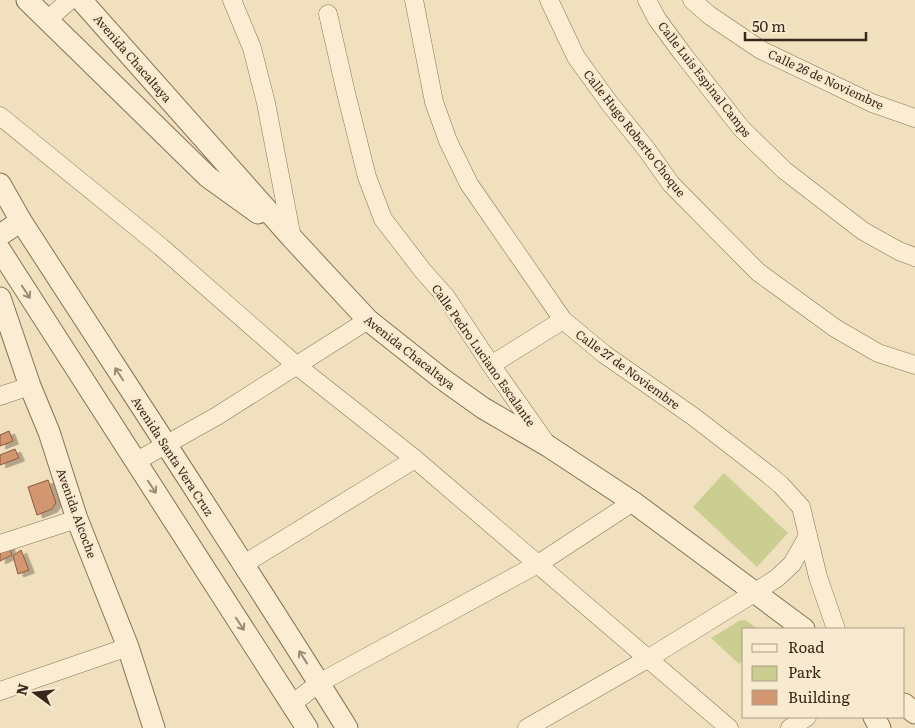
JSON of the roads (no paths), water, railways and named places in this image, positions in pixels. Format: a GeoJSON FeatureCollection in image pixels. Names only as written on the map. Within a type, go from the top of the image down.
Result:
{"type":"FeatureCollection","features":[{"type":"Feature","properties":{"kind":"street"},"geometry":{"type":"LineString","coordinates":[[27,0],[208,177],[292,238]]}},
{"type":"Feature","properties":{"kind":"street"},"geometry":{"type":"LineString","coordinates":[[47,20],[70,0]]}},
{"type":"Feature","properties":{"kind":"street","name":"Avenida Chacaltaya"},"geometry":{"type":"LineString","coordinates":[[81,0],[292,238],[368,320],[469,398],[548,446],[633,502],[803,628]]}},
{"type":"Feature","properties":{"kind":"street"},"geometry":{"type":"LineString","coordinates":[[232,0],[252,48],[266,103],[292,238]]}},
{"type":"Feature","properties":{"kind":"street","name":"Calle 27 de Noviembre"},"geometry":{"type":"LineString","coordinates":[[414,0],[434,102],[448,142],[469,184],[563,320],[604,354],[694,417],[781,484],[801,507],[818,577],[836,628]]}},
{"type":"Feature","properties":{"kind":"street","name":"Calle Hugo Roberto Choque"},"geometry":{"type":"LineString","coordinates":[[549,0],[576,57],[671,184],[758,272],[835,328],[878,353],[915,365]]}},
{"type":"Feature","properties":{"kind":"street","name":"Calle Luis Espinal Camps"},"geometry":{"type":"LineString","coordinates":[[647,0],[657,19],[741,128],[784,170],[863,231],[899,251],[915,257]]}},
{"type":"Feature","properties":{"kind":"street","name":"Calle 26 de Noviembre"},"geometry":{"type":"LineString","coordinates":[[692,0],[709,15],[761,50],[872,103],[915,118]]}},
{"type":"Feature","properties":{"kind":"street","name":"Calle Pedro Luciano Escalante"},"geometry":{"type":"LineString","coordinates":[[328,14],[368,177],[383,219],[446,298],[548,446]]}},
{"type":"Feature","properties":{"kind":"street"},"geometry":{"type":"LineString","coordinates":[[0,116],[162,247],[296,364],[415,459],[729,728]]}},
{"type":"Feature","properties":{"kind":"street","name":"Avenida Santa Vera Cruz"},"geometry":{"type":"LineString","coordinates":[[0,184],[21,221],[244,564],[347,728]]}},
{"type":"Feature","properties":{"kind":"street"},"geometry":{"type":"LineString","coordinates":[[0,235],[21,221]]}},
{"type":"Feature","properties":{"kind":"street"},"geometry":{"type":"LineString","coordinates":[[0,250],[307,728]]}},
{"type":"Feature","properties":{"kind":"street","name":"Avenida Alcoche"},"geometry":{"type":"LineString","coordinates":[[0,298],[30,386],[49,432],[77,519],[128,647],[154,728]]}},
{"type":"Feature","properties":{"kind":"street"},"geometry":{"type":"LineString","coordinates":[[135,462],[217,416],[368,320]]}},
{"type":"Feature","properties":{"kind":"street"},"geometry":{"type":"LineString","coordinates":[[491,365],[563,320]]}},
{"type":"Feature","properties":{"kind":"street"},"geometry":{"type":"LineString","coordinates":[[0,396],[30,386]]}},
{"type":"Feature","properties":{"kind":"street"},"geometry":{"type":"LineString","coordinates":[[244,564],[415,459]]}},
{"type":"Feature","properties":{"kind":"street"},"geometry":{"type":"LineString","coordinates":[[292,704],[319,684],[538,564],[633,502]]}},
{"type":"Feature","properties":{"kind":"street"},"geometry":{"type":"LineString","coordinates":[[0,544],[77,519]]}},
{"type":"Feature","properties":{"kind":"street"},"geometry":{"type":"LineString","coordinates":[[527,728],[649,658],[777,578],[792,564],[808,536]]}},
{"type":"Feature","properties":{"kind":"street"},"geometry":{"type":"LineString","coordinates":[[0,691],[128,647]]}},
{"type":"Feature","properties":{"kind":"street"},"geometry":{"type":"LineString","coordinates":[[790,728],[805,718]]}}]}
